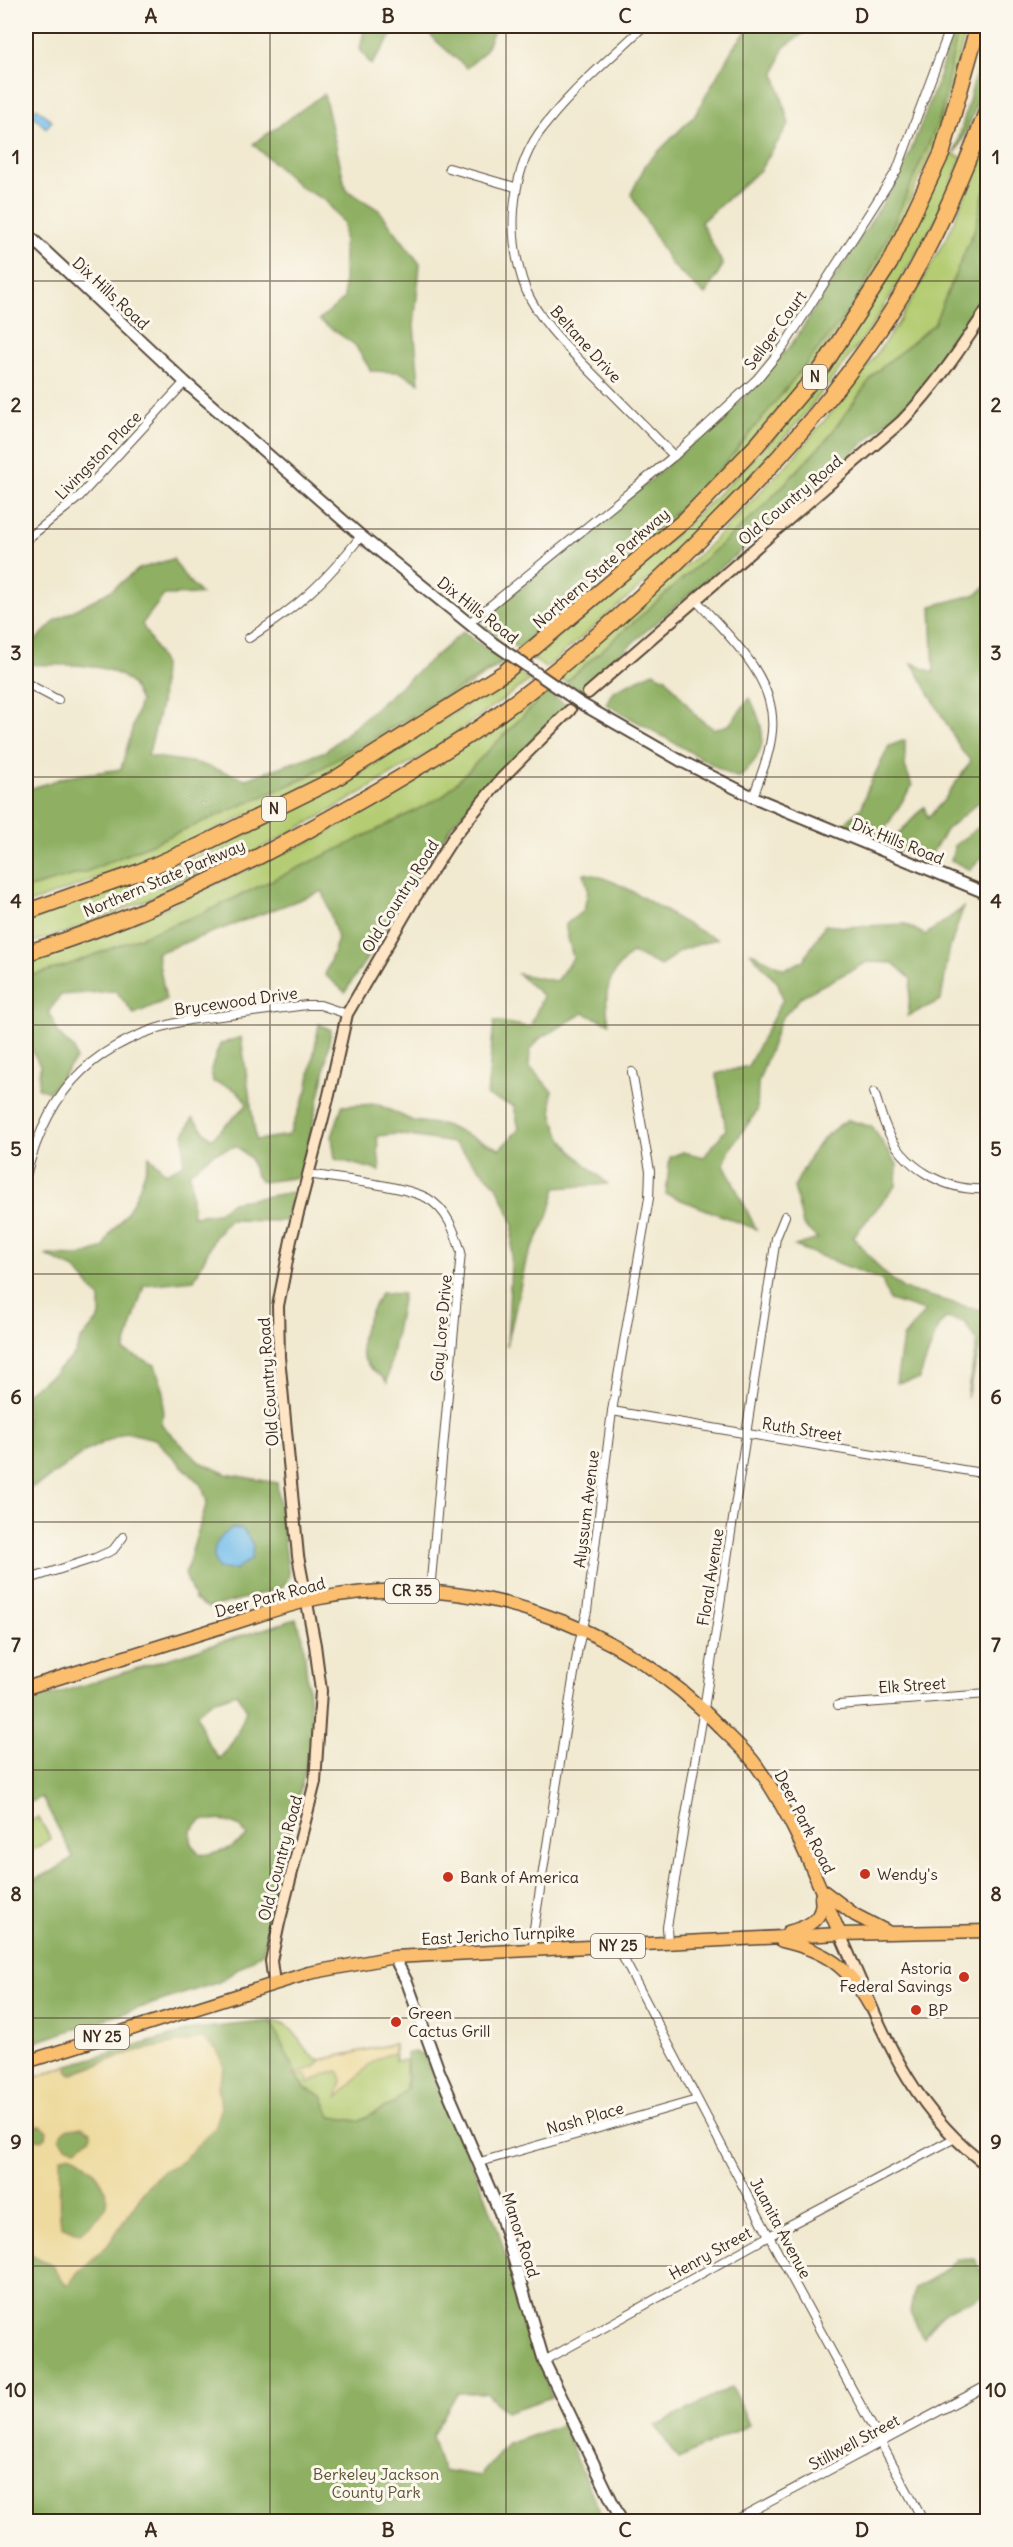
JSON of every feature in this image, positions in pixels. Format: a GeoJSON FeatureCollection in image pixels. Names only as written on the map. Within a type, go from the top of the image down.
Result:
{"type":"FeatureCollection","features":[{"type":"Feature","properties":{"kind":"highway","name":"Northern State Parkway"},"geometry":{"type":"LineString","coordinates":[[26,912],[139,872],[199,846],[335,779],[505,672],[685,520],[758,445],[822,368],[890,263],[942,153],[978,26]]}},
{"type":"Feature","properties":{"kind":"highway","name":"Northern State Parkway"},"geometry":{"type":"LineString","coordinates":[[26,953],[194,888],[273,850],[391,783],[481,726],[622,614],[684,557],[756,482],[805,426],[867,348],[916,271],[958,185],[987,108]]}},
{"type":"Feature","properties":{"kind":"main road","name":"Old Country Road"},"geometry":{"type":"LineString","coordinates":[[588,693],[902,421],[928,394],[948,368],[987,308]]}},
{"type":"Feature","properties":{"kind":"main road","name":"Old Country Road"},"geometry":{"type":"LineString","coordinates":[[274,1983],[271,1961],[315,1782],[319,1746],[319,1666],[298,1556],[279,1357],[278,1306],[291,1240],[347,1014],[414,899],[455,835],[502,778],[570,710]]}},
{"type":"Feature","properties":{"kind":"main road","name":"Deer Park Road"},"geometry":{"type":"LineString","coordinates":[[26,1688],[307,1601],[391,1590],[430,1591],[517,1606],[583,1628],[640,1660],[704,1709],[755,1763],[775,1793],[840,1934]]}},
{"type":"Feature","properties":{"kind":"main road"},"geometry":{"type":"LineString","coordinates":[[819,1887],[855,1915],[892,1934]]}},
{"type":"Feature","properties":{"kind":"main road"},"geometry":{"type":"LineString","coordinates":[[770,1938],[810,1925],[816,1920],[822,1903],[819,1887]]}},
{"type":"Feature","properties":{"kind":"main road","name":"East Jericho Turnpike"},"geometry":{"type":"LineString","coordinates":[[26,2062],[309,1973],[394,1957],[840,1934],[987,1931]]}},
{"type":"Feature","properties":{"kind":"main road","name":"CR 35"},"geometry":{"type":"LineString","coordinates":[[840,1934],[892,2054],[906,2077],[955,2138],[987,2166]]}},
{"type":"Feature","properties":{"kind":"main road"},"geometry":{"type":"LineString","coordinates":[[770,1938],[802,1945],[834,1961],[850,1975],[870,2006]]}},
{"type":"Feature","properties":{"kind":"street","name":"Beltane Drive"},"geometry":{"type":"LineString","coordinates":[[644,26],[558,111],[538,135],[523,164],[515,187],[513,230],[517,265],[527,292],[543,319],[565,345],[674,456]]}},
{"type":"Feature","properties":{"kind":"street","name":"Sellger Court"},"geometry":{"type":"LineString","coordinates":[[469,623],[674,456],[757,379],[784,346],[897,170],[951,26]]}},
{"type":"Feature","properties":{"kind":"street"},"geometry":{"type":"LineString","coordinates":[[449,168],[515,187]]}},
{"type":"Feature","properties":{"kind":"street","name":"Dix Hills Road"},"geometry":{"type":"LineString","coordinates":[[26,233],[185,382],[361,536],[493,643],[613,723],[681,761],[753,797],[987,894]]}},
{"type":"Feature","properties":{"kind":"street","name":"Livingston Place"},"geometry":{"type":"LineString","coordinates":[[26,540],[78,498],[185,382]]}},
{"type":"Feature","properties":{"kind":"street"},"geometry":{"type":"LineString","coordinates":[[249,638],[303,601],[361,536]]}},
{"type":"Feature","properties":{"kind":"street"},"geometry":{"type":"LineString","coordinates":[[696,600],[749,660],[766,691],[772,709],[770,748],[753,797]]}},
{"type":"Feature","properties":{"kind":"street"},"geometry":{"type":"LineString","coordinates":[[26,683],[58,700]]}},
{"type":"Feature","properties":{"kind":"street","name":"Brycewood Drive"},"geometry":{"type":"LineString","coordinates":[[26,1176],[33,1148],[63,1090],[82,1070],[124,1042],[170,1024],[189,1020],[307,1005],[320,1005],[347,1014]]}},
{"type":"Feature","properties":{"kind":"street","name":"Alyssum Avenue"},"geometry":{"type":"LineString","coordinates":[[533,1949],[534,1928],[587,1611],[612,1411],[649,1198],[650,1171],[632,1072]]}},
{"type":"Feature","properties":{"kind":"street"},"geometry":{"type":"LineString","coordinates":[[874,1092],[886,1129],[906,1158],[920,1170],[956,1187],[973,1190],[987,1189]]}},
{"type":"Feature","properties":{"kind":"street","name":"Gay Lore Drive"},"geometry":{"type":"LineString","coordinates":[[308,1174],[407,1191],[428,1198],[454,1229],[461,1252],[430,1591]]}},
{"type":"Feature","properties":{"kind":"street","name":"Floral Avenue"},"geometry":{"type":"LineString","coordinates":[[668,1944],[667,1927],[704,1709],[776,1238],[785,1216]]}},
{"type":"Feature","properties":{"kind":"street","name":"Ruth Street"},"geometry":{"type":"LineString","coordinates":[[612,1411],[975,1472],[987,1471]]}},
{"type":"Feature","properties":{"kind":"street"},"geometry":{"type":"LineString","coordinates":[[26,1580],[95,1558],[113,1550],[123,1537]]}},
{"type":"Feature","properties":{"kind":"street","name":"Elk Street"},"geometry":{"type":"LineString","coordinates":[[838,1705],[987,1694]]}},
{"type":"Feature","properties":{"kind":"street","name":"Juanita Avenue"},"geometry":{"type":"LineString","coordinates":[[616,1946],[769,2236],[883,2442],[924,2522]]}},
{"type":"Feature","properties":{"kind":"street","name":"Manor Road"},"geometry":{"type":"LineString","coordinates":[[394,1957],[406,1982],[439,2071],[480,2162],[516,2263],[544,2361],[622,2522]]}},
{"type":"Feature","properties":{"kind":"street","name":"Nash Place"},"geometry":{"type":"LineString","coordinates":[[480,2162],[697,2100]]}},
{"type":"Feature","properties":{"kind":"street","name":"Henry Street"},"geometry":{"type":"LineString","coordinates":[[544,2361],[769,2236],[955,2138]]}},
{"type":"Feature","properties":{"kind":"street","name":"Stillwell Street"},"geometry":{"type":"LineString","coordinates":[[732,2522],[987,2385]]}},
{"type":"Feature","properties":{"kind":"green space"},"geometry":{"type":"Polygon","coordinates":[[[365,26],[408,26],[392,35],[371,65],[360,49],[365,26]]]}},
{"type":"Feature","properties":{"kind":"green space"},"geometry":{"type":"Polygon","coordinates":[[[424,26],[495,26],[495,28],[485,51],[467,68],[435,40],[424,26]]]}},
{"type":"Feature","properties":{"kind":"green space"},"geometry":{"type":"Polygon","coordinates":[[[751,26],[813,26],[783,48],[775,74],[789,124],[760,170],[701,222],[723,265],[705,295],[671,264],[631,194],[646,164],[695,115],[733,48],[751,26]]]}},
{"type":"Feature","properties":{"kind":"green space"},"geometry":{"type":"Polygon","coordinates":[[[954,26],[959,26],[940,118],[886,241],[853,306],[708,485],[533,633],[520,650],[487,628],[484,619],[652,479],[739,402],[792,344],[890,192],[909,155],[936,86],[954,26]]]}},
{"type":"Feature","properties":{"kind":"green space"},"geometry":{"type":"Polygon","coordinates":[[[959,26],[967,26],[938,135],[893,238],[854,308],[791,395],[710,487],[635,556],[520,650],[533,633],[708,485],[886,241],[940,118],[959,26]]]}},
{"type":"Feature","properties":{"kind":"green space"},"geometry":{"type":"Polygon","coordinates":[[[987,33],[983,80],[975,110],[955,153],[987,33]]]}},
{"type":"Feature","properties":{"kind":"green space"},"geometry":{"type":"Polygon","coordinates":[[[324,94],[346,190],[379,210],[420,264],[414,326],[419,383],[400,372],[371,371],[355,345],[319,320],[344,299],[344,223],[325,200],[300,187],[253,144],[324,94]]]}},
{"type":"Feature","properties":{"kind":"green space"},"geometry":{"type":"Polygon","coordinates":[[[987,142],[987,179],[976,226],[934,324],[874,374],[828,438],[760,510],[566,682],[555,675],[705,549],[789,462],[853,387],[897,325],[949,233],[987,142]]]}},
{"type":"Feature","properties":{"kind":"green space"},"geometry":{"type":"Polygon","coordinates":[[[947,153],[962,157],[936,220],[870,330],[800,420],[741,487],[662,568],[546,668],[531,658],[601,601],[668,541],[744,469],[794,414],[839,353],[880,289],[916,222],[947,153]]]}},
{"type":"Feature","properties":{"kind":"green space"},"geometry":{"type":"Polygon","coordinates":[[[987,179],[987,292],[932,376],[911,400],[799,502],[646,631],[579,691],[566,682],[760,510],[828,438],[874,374],[934,324],[976,226],[987,179]]]}},
{"type":"Feature","properties":{"kind":"green space"},"geometry":{"type":"Polygon","coordinates":[[[173,559],[185,577],[201,594],[164,595],[142,624],[163,663],[161,705],[148,756],[197,763],[246,779],[326,751],[463,632],[504,662],[303,779],[88,871],[26,889],[26,790],[66,777],[121,769],[140,701],[131,684],[109,670],[81,665],[26,664],[26,650],[56,620],[110,591],[139,569],[173,559]]]}},
{"type":"Feature","properties":{"kind":"green space"},"geometry":{"type":"Polygon","coordinates":[[[987,585],[987,790],[981,800],[946,830],[927,861],[887,846],[924,807],[928,818],[944,800],[971,761],[962,751],[912,663],[934,673],[931,606],[977,594],[987,585]]]}},
{"type":"Feature","properties":{"kind":"green space"},"geometry":{"type":"Polygon","coordinates":[[[504,662],[387,740],[315,782],[244,817],[172,848],[26,904],[26,889],[88,871],[303,779],[504,662]]]}},
{"type":"Feature","properties":{"kind":"green space"},"geometry":{"type":"Polygon","coordinates":[[[518,672],[530,680],[432,750],[332,810],[223,869],[73,930],[26,944],[26,919],[178,864],[289,812],[373,764],[518,672]]]}},
{"type":"Feature","properties":{"kind":"green space"},"geometry":{"type":"Polygon","coordinates":[[[653,672],[666,678],[697,717],[714,729],[729,725],[750,698],[760,721],[762,741],[756,759],[739,778],[606,704],[613,691],[653,672]]]}},
{"type":"Feature","properties":{"kind":"green space"},"geometry":{"type":"Polygon","coordinates":[[[541,688],[547,692],[442,797],[203,913],[68,965],[26,977],[26,962],[110,933],[323,835],[443,759],[541,688]]]}},
{"type":"Feature","properties":{"kind":"green space"},"geometry":{"type":"Polygon","coordinates":[[[547,692],[566,705],[452,825],[345,992],[325,975],[338,939],[323,891],[157,953],[166,1000],[134,1014],[116,991],[61,995],[49,1011],[59,1035],[74,1049],[76,1059],[49,1092],[38,1088],[40,1066],[26,1038],[26,977],[68,965],[203,913],[442,797],[547,692]]]}},
{"type":"Feature","properties":{"kind":"green space"},"geometry":{"type":"Polygon","coordinates":[[[905,740],[905,766],[912,786],[886,827],[874,841],[843,825],[862,807],[867,790],[889,746],[905,740]]]}},
{"type":"Feature","properties":{"kind":"green space"},"geometry":{"type":"Polygon","coordinates":[[[987,821],[987,852],[970,870],[951,860],[955,845],[987,821]]]}},
{"type":"Feature","properties":{"kind":"green space"},"geometry":{"type":"Polygon","coordinates":[[[230,849],[234,853],[179,882],[161,887],[157,883],[164,876],[230,849]]]}},
{"type":"Feature","properties":{"kind":"green space"},"geometry":{"type":"Polygon","coordinates":[[[584,873],[618,884],[700,932],[717,939],[681,950],[661,966],[632,953],[617,969],[609,985],[607,1012],[609,1023],[583,1013],[539,1039],[530,1051],[529,1066],[552,1091],[554,1121],[559,1133],[575,1155],[608,1184],[556,1188],[548,1217],[526,1261],[507,1346],[513,1223],[497,1186],[454,1143],[397,1134],[377,1136],[380,1171],[335,1159],[332,1137],[342,1106],[377,1104],[413,1121],[444,1125],[500,1149],[519,1129],[514,1106],[487,1096],[494,1021],[530,1027],[543,996],[518,974],[556,981],[573,958],[565,925],[584,910],[588,890],[584,873]]]}},
{"type":"Feature","properties":{"kind":"green space"},"geometry":{"type":"Polygon","coordinates":[[[963,908],[949,951],[941,1000],[908,1016],[911,979],[893,963],[867,962],[802,996],[781,1019],[758,1083],[757,1111],[730,1149],[724,1164],[756,1229],[666,1194],[670,1157],[683,1152],[704,1157],[726,1129],[716,1074],[748,1066],[783,999],[778,983],[750,952],[784,969],[803,961],[825,925],[846,927],[905,924],[925,935],[963,908]]]}},
{"type":"Feature","properties":{"kind":"green space"},"geometry":{"type":"Polygon","coordinates":[[[319,1024],[331,1030],[323,1079],[301,1177],[262,1182],[256,1176],[250,1158],[236,1146],[214,1153],[190,1172],[193,1216],[217,1213],[232,1202],[294,1192],[286,1221],[229,1220],[215,1237],[194,1280],[144,1285],[124,1351],[155,1365],[164,1392],[162,1425],[198,1461],[226,1474],[277,1483],[289,1577],[282,1588],[208,1608],[195,1600],[185,1574],[207,1502],[202,1486],[155,1439],[125,1432],[86,1451],[44,1481],[26,1490],[26,1393],[53,1374],[75,1354],[80,1341],[100,1317],[100,1299],[75,1269],[45,1255],[80,1256],[104,1248],[110,1235],[133,1203],[149,1156],[166,1173],[184,1164],[184,1134],[193,1118],[211,1139],[247,1105],[238,1092],[213,1082],[211,1069],[220,1044],[241,1037],[256,1140],[289,1135],[307,1091],[319,1024]]]}},
{"type":"Feature","properties":{"kind":"green space"},"geometry":{"type":"Polygon","coordinates":[[[848,1120],[872,1127],[897,1164],[896,1185],[853,1237],[883,1272],[904,1289],[975,1309],[984,1310],[987,1307],[987,1330],[983,1337],[967,1397],[977,1341],[964,1322],[946,1318],[938,1327],[919,1379],[896,1383],[903,1338],[925,1311],[889,1300],[882,1280],[795,1246],[818,1239],[803,1225],[794,1187],[815,1149],[829,1133],[848,1120]]]}},
{"type":"Feature","properties":{"kind":"green space"},"geometry":{"type":"Polygon","coordinates":[[[381,1293],[403,1294],[387,1382],[369,1366],[361,1349],[367,1319],[381,1293]]]}},
{"type":"Feature","properties":{"kind":"green space"},"geometry":{"type":"Polygon","coordinates":[[[296,1619],[303,1638],[313,1735],[263,1952],[219,1982],[26,2045],[26,1883],[53,1871],[73,1857],[42,1797],[26,1804],[26,1703],[296,1619]],[[237,1693],[212,1701],[197,1714],[205,1738],[219,1759],[236,1736],[246,1709],[237,1693]],[[202,1820],[191,1830],[191,1844],[200,1854],[225,1850],[247,1836],[241,1827],[222,1820],[202,1820]]]}},
{"type":"Feature","properties":{"kind":"green space"},"geometry":{"type":"Polygon","coordinates":[[[38,1817],[51,1839],[26,1854],[26,1824],[38,1817]]]}},
{"type":"Feature","properties":{"kind":"green space"},"geometry":{"type":"Polygon","coordinates":[[[271,2021],[290,2028],[308,2052],[321,2060],[394,2044],[395,2061],[406,2060],[406,2090],[394,2103],[358,2121],[331,2117],[322,2096],[305,2088],[299,2081],[271,2021]]]}},
{"type":"Feature","properties":{"kind":"green space","name":"Berkeley Jackson County Park"},"geometry":{"type":"Polygon","coordinates":[[[271,2021],[299,2081],[305,2088],[322,2096],[331,2117],[358,2121],[394,2103],[406,2090],[408,2079],[406,2054],[414,2052],[424,2054],[484,2192],[499,2233],[533,2350],[552,2397],[506,2412],[486,2393],[457,2393],[432,2436],[442,2470],[480,2476],[508,2444],[562,2425],[604,2521],[26,2522],[26,2252],[51,2264],[65,2284],[69,2285],[77,2273],[108,2245],[147,2186],[163,2171],[181,2162],[221,2109],[218,2085],[224,2068],[202,2038],[133,2052],[70,2075],[67,2071],[68,2065],[196,2029],[271,2021]]]}},
{"type":"Feature","properties":{"kind":"green space"},"geometry":{"type":"Polygon","coordinates":[[[42,2126],[47,2131],[46,2137],[26,2142],[26,2127],[42,2126]]]}},
{"type":"Feature","properties":{"kind":"green space"},"geometry":{"type":"Polygon","coordinates":[[[82,2126],[91,2131],[91,2137],[76,2148],[66,2146],[59,2138],[63,2128],[82,2126]]]}},
{"type":"Feature","properties":{"kind":"green space"},"geometry":{"type":"Polygon","coordinates":[[[69,2154],[91,2168],[103,2184],[106,2193],[104,2210],[79,2234],[61,2226],[60,2158],[69,2154]]]}},
{"type":"Feature","properties":{"kind":"green space"},"geometry":{"type":"Polygon","coordinates":[[[975,2259],[987,2282],[987,2293],[944,2313],[923,2338],[910,2312],[915,2288],[937,2276],[956,2260],[975,2259]]]}},
{"type":"Feature","properties":{"kind":"green space"},"geometry":{"type":"Polygon","coordinates":[[[732,2387],[749,2425],[678,2459],[656,2426],[732,2387]]]}},
{"type":"Feature","properties":{"kind":"sand"},"geometry":{"type":"Polygon","coordinates":[[[202,2038],[217,2050],[224,2068],[218,2085],[221,2109],[215,2128],[181,2162],[163,2171],[147,2186],[108,2245],[77,2273],[69,2285],[65,2284],[51,2264],[26,2252],[26,2142],[41,2140],[46,2137],[47,2131],[42,2126],[26,2127],[26,2090],[35,2085],[34,2078],[68,2065],[67,2071],[71,2075],[133,2052],[202,2038]],[[82,2126],[62,2131],[60,2138],[66,2146],[76,2148],[91,2137],[91,2131],[82,2126]],[[69,2154],[60,2158],[61,2226],[79,2234],[104,2210],[106,2193],[103,2184],[91,2168],[69,2154]]]}},
{"type":"Feature","properties":{"kind":"sand"},"geometry":{"type":"Polygon","coordinates":[[[394,2044],[394,2054],[386,2055],[370,2064],[337,2098],[342,2081],[339,2071],[327,2073],[308,2084],[307,2075],[291,2076],[315,2067],[321,2060],[394,2044]]]}},
{"type":"Feature","properties":{"kind":"water"},"geometry":{"type":"Polygon","coordinates":[[[37,108],[52,121],[46,128],[31,114],[37,108]]]}},
{"type":"Feature","properties":{"kind":"water"},"geometry":{"type":"Polygon","coordinates":[[[232,1528],[243,1529],[253,1545],[251,1559],[235,1570],[218,1569],[214,1551],[218,1541],[232,1528]]]}},
{"type":"Feature","properties":{"kind":"place","name":"Wendy's"},"geometry":{"type":"Point","coordinates":[865,1874]}},
{"type":"Feature","properties":{"kind":"place","name":"Bank of America"},"geometry":{"type":"Point","coordinates":[448,1877]}},
{"type":"Feature","properties":{"kind":"place","name":"Astoria Federal Savings"},"geometry":{"type":"Point","coordinates":[964,1977]}},
{"type":"Feature","properties":{"kind":"place","name":"BP"},"geometry":{"type":"Point","coordinates":[916,2010]}},
{"type":"Feature","properties":{"kind":"place","name":"Green Cactus Grill"},"geometry":{"type":"Point","coordinates":[396,2022]}}]}
